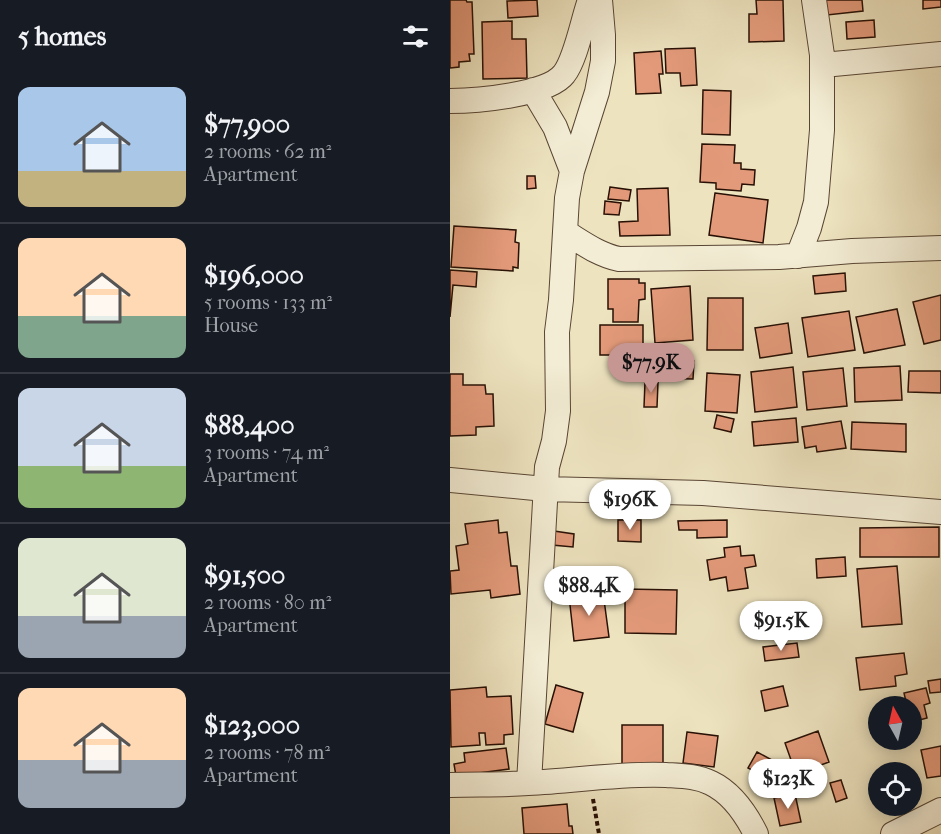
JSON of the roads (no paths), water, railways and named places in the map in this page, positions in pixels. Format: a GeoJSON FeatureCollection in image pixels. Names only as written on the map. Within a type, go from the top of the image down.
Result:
{"type":"FeatureCollection","features":[{"type":"Feature","properties":{"kind":"street"},"geometry":{"type":"LineString","coordinates":[[450,101],[524,92],[553,84],[564,74],[572,59],[590,0]]}},
{"type":"Feature","properties":{"kind":"street"},"geometry":{"type":"LineString","coordinates":[[529,783],[545,489],[558,411],[557,332],[567,198],[572,171],[597,92],[603,61],[600,0]]}},
{"type":"Feature","properties":{"kind":"street"},"geometry":{"type":"LineString","coordinates":[[798,256],[816,201],[822,130],[823,65],[814,0]]}},
{"type":"Feature","properties":{"kind":"street"},"geometry":{"type":"LineString","coordinates":[[823,65],[941,54]]}},
{"type":"Feature","properties":{"kind":"street"},"geometry":{"type":"LineString","coordinates":[[533,90],[555,127],[572,171]]}},
{"type":"Feature","properties":{"kind":"street"},"geometry":{"type":"LineString","coordinates":[[565,232],[594,250],[619,259],[798,256],[852,251],[941,248]]}},
{"type":"Feature","properties":{"kind":"street"},"geometry":{"type":"LineString","coordinates":[[450,480],[545,489],[703,493],[941,512]]}},
{"type":"Feature","properties":{"kind":"street"},"geometry":{"type":"LineString","coordinates":[[450,785],[529,783],[620,775],[693,777],[709,781],[720,787],[737,803],[756,834]]}},
{"type":"Feature","properties":{"kind":"street"},"geometry":{"type":"LineString","coordinates":[[893,834],[941,810]]}}]}
